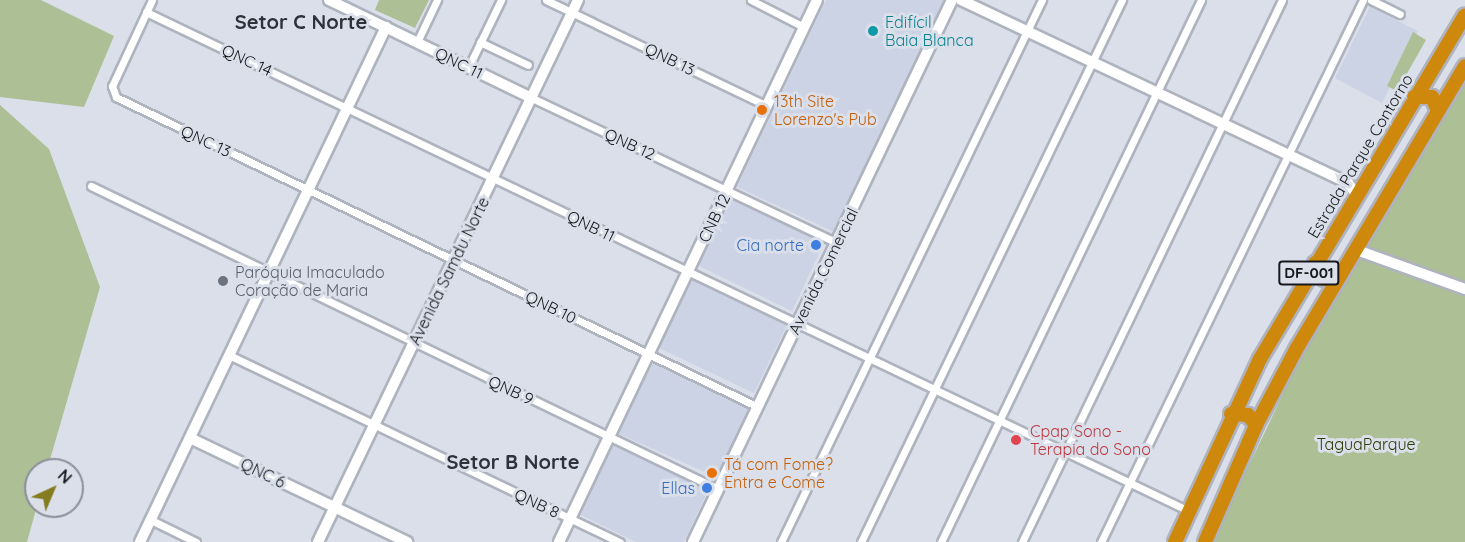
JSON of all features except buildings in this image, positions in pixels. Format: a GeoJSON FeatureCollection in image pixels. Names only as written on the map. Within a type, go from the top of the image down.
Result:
{"type":"FeatureCollection","features":[{"type":"Feature","properties":{"kind":"highway","name":"Estrada Parque Contorno"},"geometry":{"type":"LineString","coordinates":[[1174,542],[1186,510],[1231,414],[1356,186],[1465,15]]}},
{"type":"Feature","properties":{"kind":"highway","name":"DF-001"},"geometry":{"type":"LineString","coordinates":[[1205,542],[1256,425],[1354,249],[1465,66]]}},
{"type":"Feature","properties":{"kind":"highway"},"geometry":{"type":"LineString","coordinates":[[1430,73],[1435,88],[1452,88]]}},
{"type":"Feature","properties":{"kind":"highway"},"geometry":{"type":"LineString","coordinates":[[1414,97],[1433,98],[1438,111]]}},
{"type":"Feature","properties":{"kind":"highway"},"geometry":{"type":"LineString","coordinates":[[1315,263],[1324,279],[1338,278]]}},
{"type":"Feature","properties":{"kind":"highway"},"geometry":{"type":"LineString","coordinates":[[1231,414],[1248,415],[1256,425]]}},
{"type":"Feature","properties":{"kind":"street"},"geometry":{"type":"LineString","coordinates":[[146,12],[152,0]]}},
{"type":"Feature","properties":{"kind":"street","name":"QNC 11"},"geometry":{"type":"LineString","coordinates":[[329,0],[532,98]]}},
{"type":"Feature","properties":{"kind":"street"},"geometry":{"type":"LineString","coordinates":[[417,42],[437,0]]}},
{"type":"Feature","properties":{"kind":"street"},"geometry":{"type":"LineString","coordinates":[[468,68],[501,0]]}},
{"type":"Feature","properties":{"kind":"street","name":"QNB 13"},"geometry":{"type":"LineString","coordinates":[[546,0],[767,106]]}},
{"type":"Feature","properties":{"kind":"street","name":"Avenida Samdu Norte"},"geometry":{"type":"LineString","coordinates":[[318,542],[578,0]]}},
{"type":"Feature","properties":{"kind":"street"},"geometry":{"type":"LineString","coordinates":[[751,0],[804,27]]}},
{"type":"Feature","properties":{"kind":"street","name":"CNB 12"},"geometry":{"type":"LineString","coordinates":[[559,542],[817,0]]}},
{"type":"Feature","properties":{"kind":"street","name":"Avenida Comercial"},"geometry":{"type":"LineString","coordinates":[[693,542],[952,0]]}},
{"type":"Feature","properties":{"kind":"street"},"geometry":{"type":"LineString","coordinates":[[961,0],[1356,186]]}},
{"type":"Feature","properties":{"kind":"street"},"geometry":{"type":"LineString","coordinates":[[781,542],[1042,0]]}},
{"type":"Feature","properties":{"kind":"street"},"geometry":{"type":"LineString","coordinates":[[861,542],[1122,0]]}},
{"type":"Feature","properties":{"kind":"street"},"geometry":{"type":"LineString","coordinates":[[941,542],[1080,257],[1201,0]]}},
{"type":"Feature","properties":{"kind":"street"},"geometry":{"type":"LineString","coordinates":[[1022,542],[1282,0]]}},
{"type":"Feature","properties":{"kind":"street"},"geometry":{"type":"LineString","coordinates":[[1101,542],[1362,0]]}},
{"type":"Feature","properties":{"kind":"street"},"geometry":{"type":"LineString","coordinates":[[1371,0],[1400,14]]}},
{"type":"Feature","properties":{"kind":"street","name":"QNC 13"},"geometry":{"type":"LineString","coordinates":[[146,12],[112,86],[122,102],[453,260]]}},
{"type":"Feature","properties":{"kind":"street","name":"QNC 14"},"geometry":{"type":"LineString","coordinates":[[146,12],[494,179]]}},
{"type":"Feature","properties":{"kind":"street"},"geometry":{"type":"LineString","coordinates":[[140,542],[231,356],[386,27]]}},
{"type":"Feature","properties":{"kind":"street"},"geometry":{"type":"LineString","coordinates":[[480,42],[528,65]]}},
{"type":"Feature","properties":{"kind":"street","name":"QNB 12"},"geometry":{"type":"LineString","coordinates":[[532,98],[728,189],[837,243]]}},
{"type":"Feature","properties":{"kind":"street","name":"QNB 11"},"geometry":{"type":"LineString","coordinates":[[494,179],[1186,510]]}},
{"type":"Feature","properties":{"kind":"street","name":"QNB 9"},"geometry":{"type":"LineString","coordinates":[[90,186],[718,489]]}},
{"type":"Feature","properties":{"kind":"street"},"geometry":{"type":"LineString","coordinates":[[1354,249],[1465,289]]}},
{"type":"Feature","properties":{"kind":"street","name":"QNB 10"},"geometry":{"type":"LineString","coordinates":[[453,260],[758,407]]}},
{"type":"Feature","properties":{"kind":"street","name":"QNB 8"},"geometry":{"type":"LineString","coordinates":[[231,356],[620,542]]}},
{"type":"Feature","properties":{"kind":"street","name":"QNC 6"},"geometry":{"type":"LineString","coordinates":[[190,438],[407,542]]}},
{"type":"Feature","properties":{"kind":"street"},"geometry":{"type":"LineString","coordinates":[[151,520],[196,542]]}},
{"type":"Feature","properties":{"kind":"shaded area"},"geometry":{"type":"Polygon","coordinates":[[[826,0],[946,0],[834,232],[737,187],[826,0]]]}},
{"type":"Feature","properties":{"kind":"shaded area"},"geometry":{"type":"Polygon","coordinates":[[[1370,7],[1418,31],[1382,103],[1335,78],[1370,7]]]}},
{"type":"Feature","properties":{"kind":"shaded area"},"geometry":{"type":"Polygon","coordinates":[[[732,197],[825,241],[792,311],[697,265],[732,197]]]}},
{"type":"Feature","properties":{"kind":"shaded area"},"geometry":{"type":"Polygon","coordinates":[[[690,278],[787,325],[754,393],[659,348],[690,278]]]}},
{"type":"Feature","properties":{"kind":"shaded area"},"geometry":{"type":"Polygon","coordinates":[[[655,360],[752,406],[716,477],[615,432],[655,360]]]}},
{"type":"Feature","properties":{"kind":"shaded area"},"geometry":{"type":"Polygon","coordinates":[[[612,442],[710,486],[684,542],[636,542],[579,514],[612,442]]]}},
{"type":"Feature","properties":{"kind":"green space"},"geometry":{"type":"Polygon","coordinates":[[[0,0],[41,0],[114,36],[84,107],[0,97],[0,0]]]}},
{"type":"Feature","properties":{"kind":"green space"},"geometry":{"type":"Polygon","coordinates":[[[379,0],[429,0],[415,28],[375,10],[379,0]]]}},
{"type":"Feature","properties":{"kind":"green space"},"geometry":{"type":"Polygon","coordinates":[[[1413,32],[1426,40],[1397,91],[1387,86],[1413,32]]]}},
{"type":"Feature","properties":{"kind":"green space","name":"TaguaParque"},"geometry":{"type":"Polygon","coordinates":[[[1465,79],[1465,542],[1212,542],[1311,336],[1465,79]]]}},
{"type":"Feature","properties":{"kind":"green space"},"geometry":{"type":"Polygon","coordinates":[[[0,105],[49,149],[100,287],[50,458],[24,458],[24,518],[34,518],[27,542],[0,542],[0,105]]]}},
{"type":"Feature","properties":{"kind":"place","name":"Edifícil Baia Blanca"},"geometry":{"type":"Point","coordinates":[873,31]}},
{"type":"Feature","properties":{"kind":"place","name":"13th Site Lorenzo's Pub"},"geometry":{"type":"Point","coordinates":[762,110]}},
{"type":"Feature","properties":{"kind":"place","name":"Cia norte"},"geometry":{"type":"Point","coordinates":[816,245]}},
{"type":"Feature","properties":{"kind":"place","name":"Paróquia Imaculado Coração de Maria"},"geometry":{"type":"Point","coordinates":[223,281]}},
{"type":"Feature","properties":{"kind":"place","name":"Cpap Sono - Terapia do Sono"},"geometry":{"type":"Point","coordinates":[1016,440]}},
{"type":"Feature","properties":{"kind":"place","name":"Tá com Fome? Entra e Come"},"geometry":{"type":"Point","coordinates":[712,473]}},
{"type":"Feature","properties":{"kind":"place","name":"Ellas"},"geometry":{"type":"Point","coordinates":[707,488]}},
{"type":"Feature","properties":{"kind":"district","name":"Setor C Norte"},"geometry":{"type":"Point","coordinates":[301,21]}},
{"type":"Feature","properties":{"kind":"district","name":"Setor B Norte"},"geometry":{"type":"Point","coordinates":[513,461]}}]}
